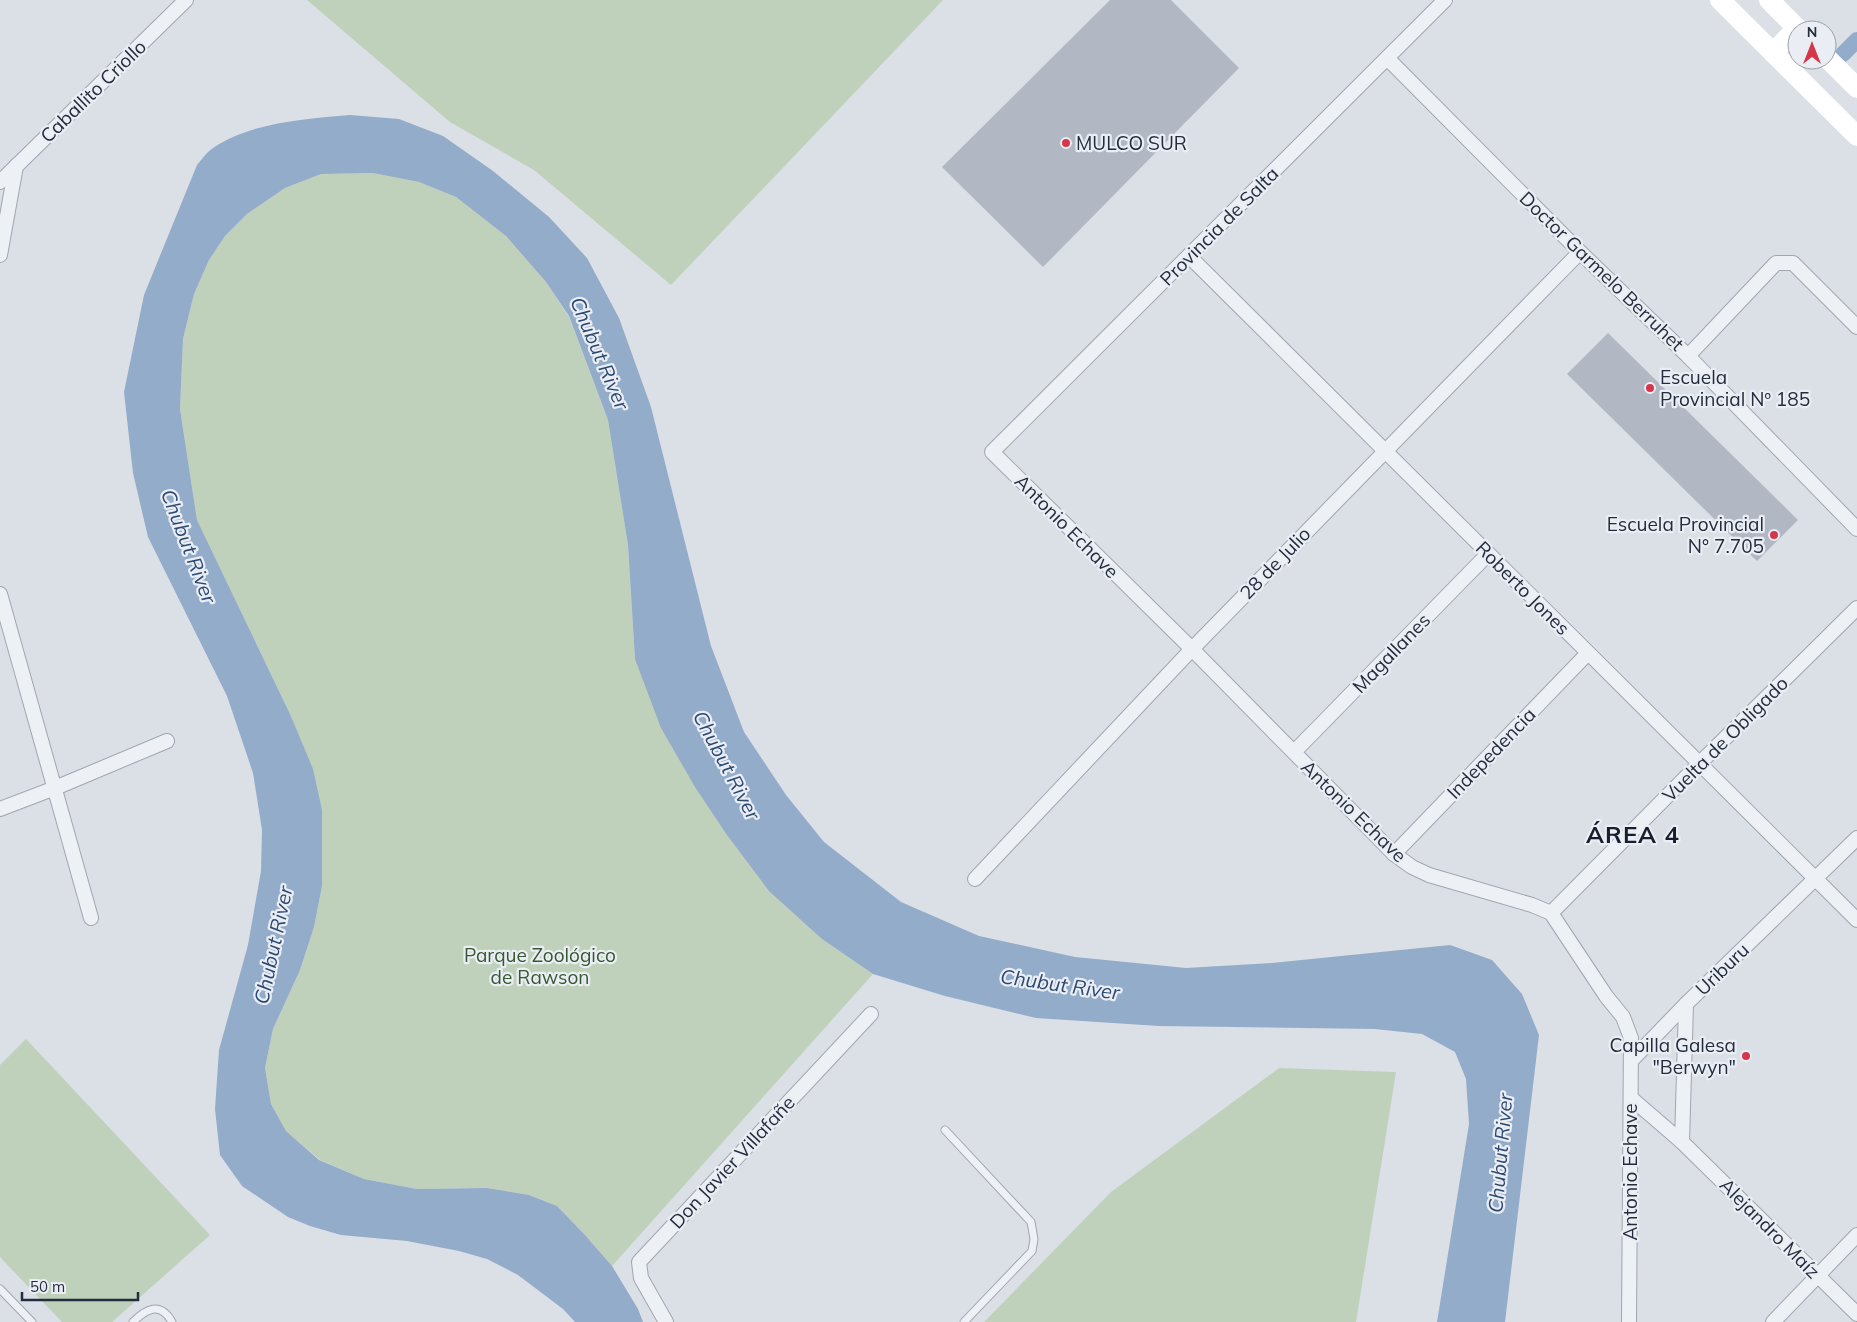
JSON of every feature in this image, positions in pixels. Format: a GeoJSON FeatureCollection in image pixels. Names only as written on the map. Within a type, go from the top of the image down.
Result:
{"type":"FeatureCollection","features":[{"type":"Feature","properties":{"kind":"main road"},"geometry":{"type":"LineString","coordinates":[[1720,0],[1857,136]]}},
{"type":"Feature","properties":{"kind":"main road"},"geometry":{"type":"LineString","coordinates":[[1769,0],[1789,20]]}},
{"type":"Feature","properties":{"kind":"main road"},"geometry":{"type":"LineString","coordinates":[[1773,54],[1787,40]]}},
{"type":"Feature","properties":{"kind":"main road"},"geometry":{"type":"LineString","coordinates":[[1837,68],[1857,88]]}},
{"type":"Feature","properties":{"kind":"street","name":"Caballito Criollo"},"geometry":{"type":"LineString","coordinates":[[0,182],[185,0]]}},
{"type":"Feature","properties":{"kind":"street","name":"Provincia de Salta"},"geometry":{"type":"LineString","coordinates":[[992,452],[1445,0]]}},
{"type":"Feature","properties":{"kind":"street","name":"Doctor Garmelo Berruhet"},"geometry":{"type":"LineString","coordinates":[[1387,58],[1580,252],[1688,356],[1857,529]]}},
{"type":"Feature","properties":{"kind":"street"},"geometry":{"type":"LineString","coordinates":[[0,255],[16,166]]}},
{"type":"Feature","properties":{"kind":"street","name":"28 de Julio"},"geometry":{"type":"LineString","coordinates":[[976,879],[1192,649],[1580,252]]}},
{"type":"Feature","properties":{"kind":"street","name":"Roberto Jones"},"geometry":{"type":"LineString","coordinates":[[1189,256],[1857,920]]}},
{"type":"Feature","properties":{"kind":"street"},"geometry":{"type":"LineString","coordinates":[[1688,356],[1776,263],[1793,263],[1857,327]]}},
{"type":"Feature","properties":{"kind":"street","name":"Antonio Echave"},"geometry":{"type":"LineString","coordinates":[[992,452],[1192,649],[1394,854],[1412,867],[1429,875],[1532,905],[1551,914],[1606,996],[1623,1017],[1631,1038],[1629,1322]]}},
{"type":"Feature","properties":{"kind":"street","name":"Magallanes"},"geometry":{"type":"LineString","coordinates":[[1294,752],[1488,554]]}},
{"type":"Feature","properties":{"kind":"street"},"geometry":{"type":"LineString","coordinates":[[0,594],[91,918]]}},
{"type":"Feature","properties":{"kind":"street","name":"Vuelta de Obligado"},"geometry":{"type":"LineString","coordinates":[[1551,914],[1857,608]]}},
{"type":"Feature","properties":{"kind":"street","name":"Indepedencia"},"geometry":{"type":"LineString","coordinates":[[1394,854],[1588,653]]}},
{"type":"Feature","properties":{"kind":"street"},"geometry":{"type":"LineString","coordinates":[[0,809],[56,788],[167,741]]}},
{"type":"Feature","properties":{"kind":"street","name":"Uriburu"},"geometry":{"type":"LineString","coordinates":[[1682,1142],[1686,1004],[1857,838]]}},
{"type":"Feature","properties":{"kind":"street"},"geometry":{"type":"LineString","coordinates":[[1631,1061],[1686,1004]]}},
{"type":"Feature","properties":{"kind":"street","name":"Don Javier Villafañe"},"geometry":{"type":"LineString","coordinates":[[666,1322],[641,1278],[639,1262],[872,1014]]}},
{"type":"Feature","properties":{"kind":"street","name":"Alejandro Maíz"},"geometry":{"type":"LineString","coordinates":[[1631,1098],[1682,1142],[1857,1314]]}},
{"type":"Feature","properties":{"kind":"street"},"geometry":{"type":"LineString","coordinates":[[1773,1322],[1857,1235]]}},
{"type":"Feature","properties":{"kind":"lane"},"geometry":{"type":"LineString","coordinates":[[945,1130],[1031,1222],[1034,1238],[1032,1252],[964,1322]]}},
{"type":"Feature","properties":{"kind":"lane"},"geometry":{"type":"LineString","coordinates":[[0,1289],[32,1322]]}},
{"type":"Feature","properties":{"kind":"lane"},"geometry":{"type":"LineString","coordinates":[[133,1322],[145,1310],[155,1309],[166,1314],[172,1322]]}},
{"type":"Feature","properties":{"kind":"green space"},"geometry":{"type":"Polygon","coordinates":[[[307,0],[943,0],[671,285],[534,170],[450,122],[307,0]]]}},
{"type":"Feature","properties":{"kind":"green space","name":"Parque Zoológico de Rawson"},"geometry":{"type":"Polygon","coordinates":[[[373,173],[419,182],[456,197],[506,236],[546,282],[569,317],[608,420],[628,545],[635,659],[822,939],[873,974],[612,1266],[557,1206],[529,1195],[487,1188],[417,1189],[364,1179],[320,1160],[286,1131],[271,1104],[265,1068],[273,1029],[300,970],[314,927],[322,886],[322,810],[290,714],[197,520],[180,409],[183,339],[194,294],[209,260],[225,236],[247,214],[285,188],[321,174],[373,173]]]}},
{"type":"Feature","properties":{"kind":"green space"},"geometry":{"type":"Polygon","coordinates":[[[26,1039],[210,1235],[112,1322],[62,1322],[0,1257],[0,1065],[26,1039]]]}},
{"type":"Feature","properties":{"kind":"green space"},"geometry":{"type":"Polygon","coordinates":[[[1279,1068],[1396,1072],[1356,1322],[984,1322],[1111,1192],[1279,1068]]]}},
{"type":"Feature","properties":{"kind":"water","name":"Chubut River"},"geometry":{"type":"Polygon","coordinates":[[[350,115],[399,119],[443,136],[493,171],[549,217],[587,258],[619,318],[651,407],[711,646],[744,732],[786,795],[824,842],[901,902],[979,936],[1075,957],[1186,968],[1272,963],[1450,945],[1492,960],[1522,994],[1539,1035],[1505,1322],[1437,1322],[1469,1124],[1466,1079],[1455,1052],[1422,1034],[1375,1029],[1159,1026],[1036,1018],[945,996],[873,974],[822,939],[769,891],[727,835],[695,787],[661,728],[635,659],[628,545],[608,420],[569,316],[546,282],[506,236],[456,197],[419,182],[373,173],[321,174],[285,188],[247,214],[225,236],[209,260],[194,294],[183,339],[180,409],[197,520],[290,714],[313,769],[322,810],[322,886],[314,927],[300,970],[273,1029],[265,1068],[271,1104],[286,1131],[319,1160],[364,1179],[417,1189],[487,1188],[529,1195],[557,1206],[612,1266],[638,1309],[643,1322],[575,1322],[563,1309],[518,1275],[487,1259],[459,1251],[407,1241],[341,1235],[310,1226],[288,1217],[242,1186],[220,1155],[215,1109],[219,1050],[248,945],[261,871],[262,830],[253,773],[227,696],[148,537],[133,473],[124,392],[144,295],[197,165],[201,160],[211,150],[228,139],[245,132],[297,120],[350,115]]]}},
{"type":"Feature","properties":{"kind":"building","name":"MULCO SUR"},"geometry":{"type":"Polygon","coordinates":[[[1110,0],[1171,0],[1239,68],[1043,267],[942,167],[1110,0]]]}},
{"type":"Feature","properties":{"kind":"building"},"geometry":{"type":"Polygon","coordinates":[[[1608,333],[1798,520],[1757,561],[1567,374],[1608,333]]]}},
{"type":"Feature","properties":{"kind":"waterway"},"geometry":{"type":"LineString","coordinates":[[1843,54],[1857,40]]}},
{"type":"Feature","properties":{"kind":"place","name":"MULCO SUR"},"geometry":{"type":"Point","coordinates":[1066,143]}},
{"type":"Feature","properties":{"kind":"place","name":"Escuela Provincial Nº 185"},"geometry":{"type":"Point","coordinates":[1650,388]}},
{"type":"Feature","properties":{"kind":"place","name":"Escuela Provincial N° 7.705"},"geometry":{"type":"Point","coordinates":[1774,535]}},
{"type":"Feature","properties":{"kind":"place","name":"Capilla Galesa \"Berwyn\""},"geometry":{"type":"Point","coordinates":[1746,1056]}},
{"type":"Feature","properties":{"kind":"district","name":"ÁREA 4"},"geometry":{"type":"Point","coordinates":[1633,834]}}]}
